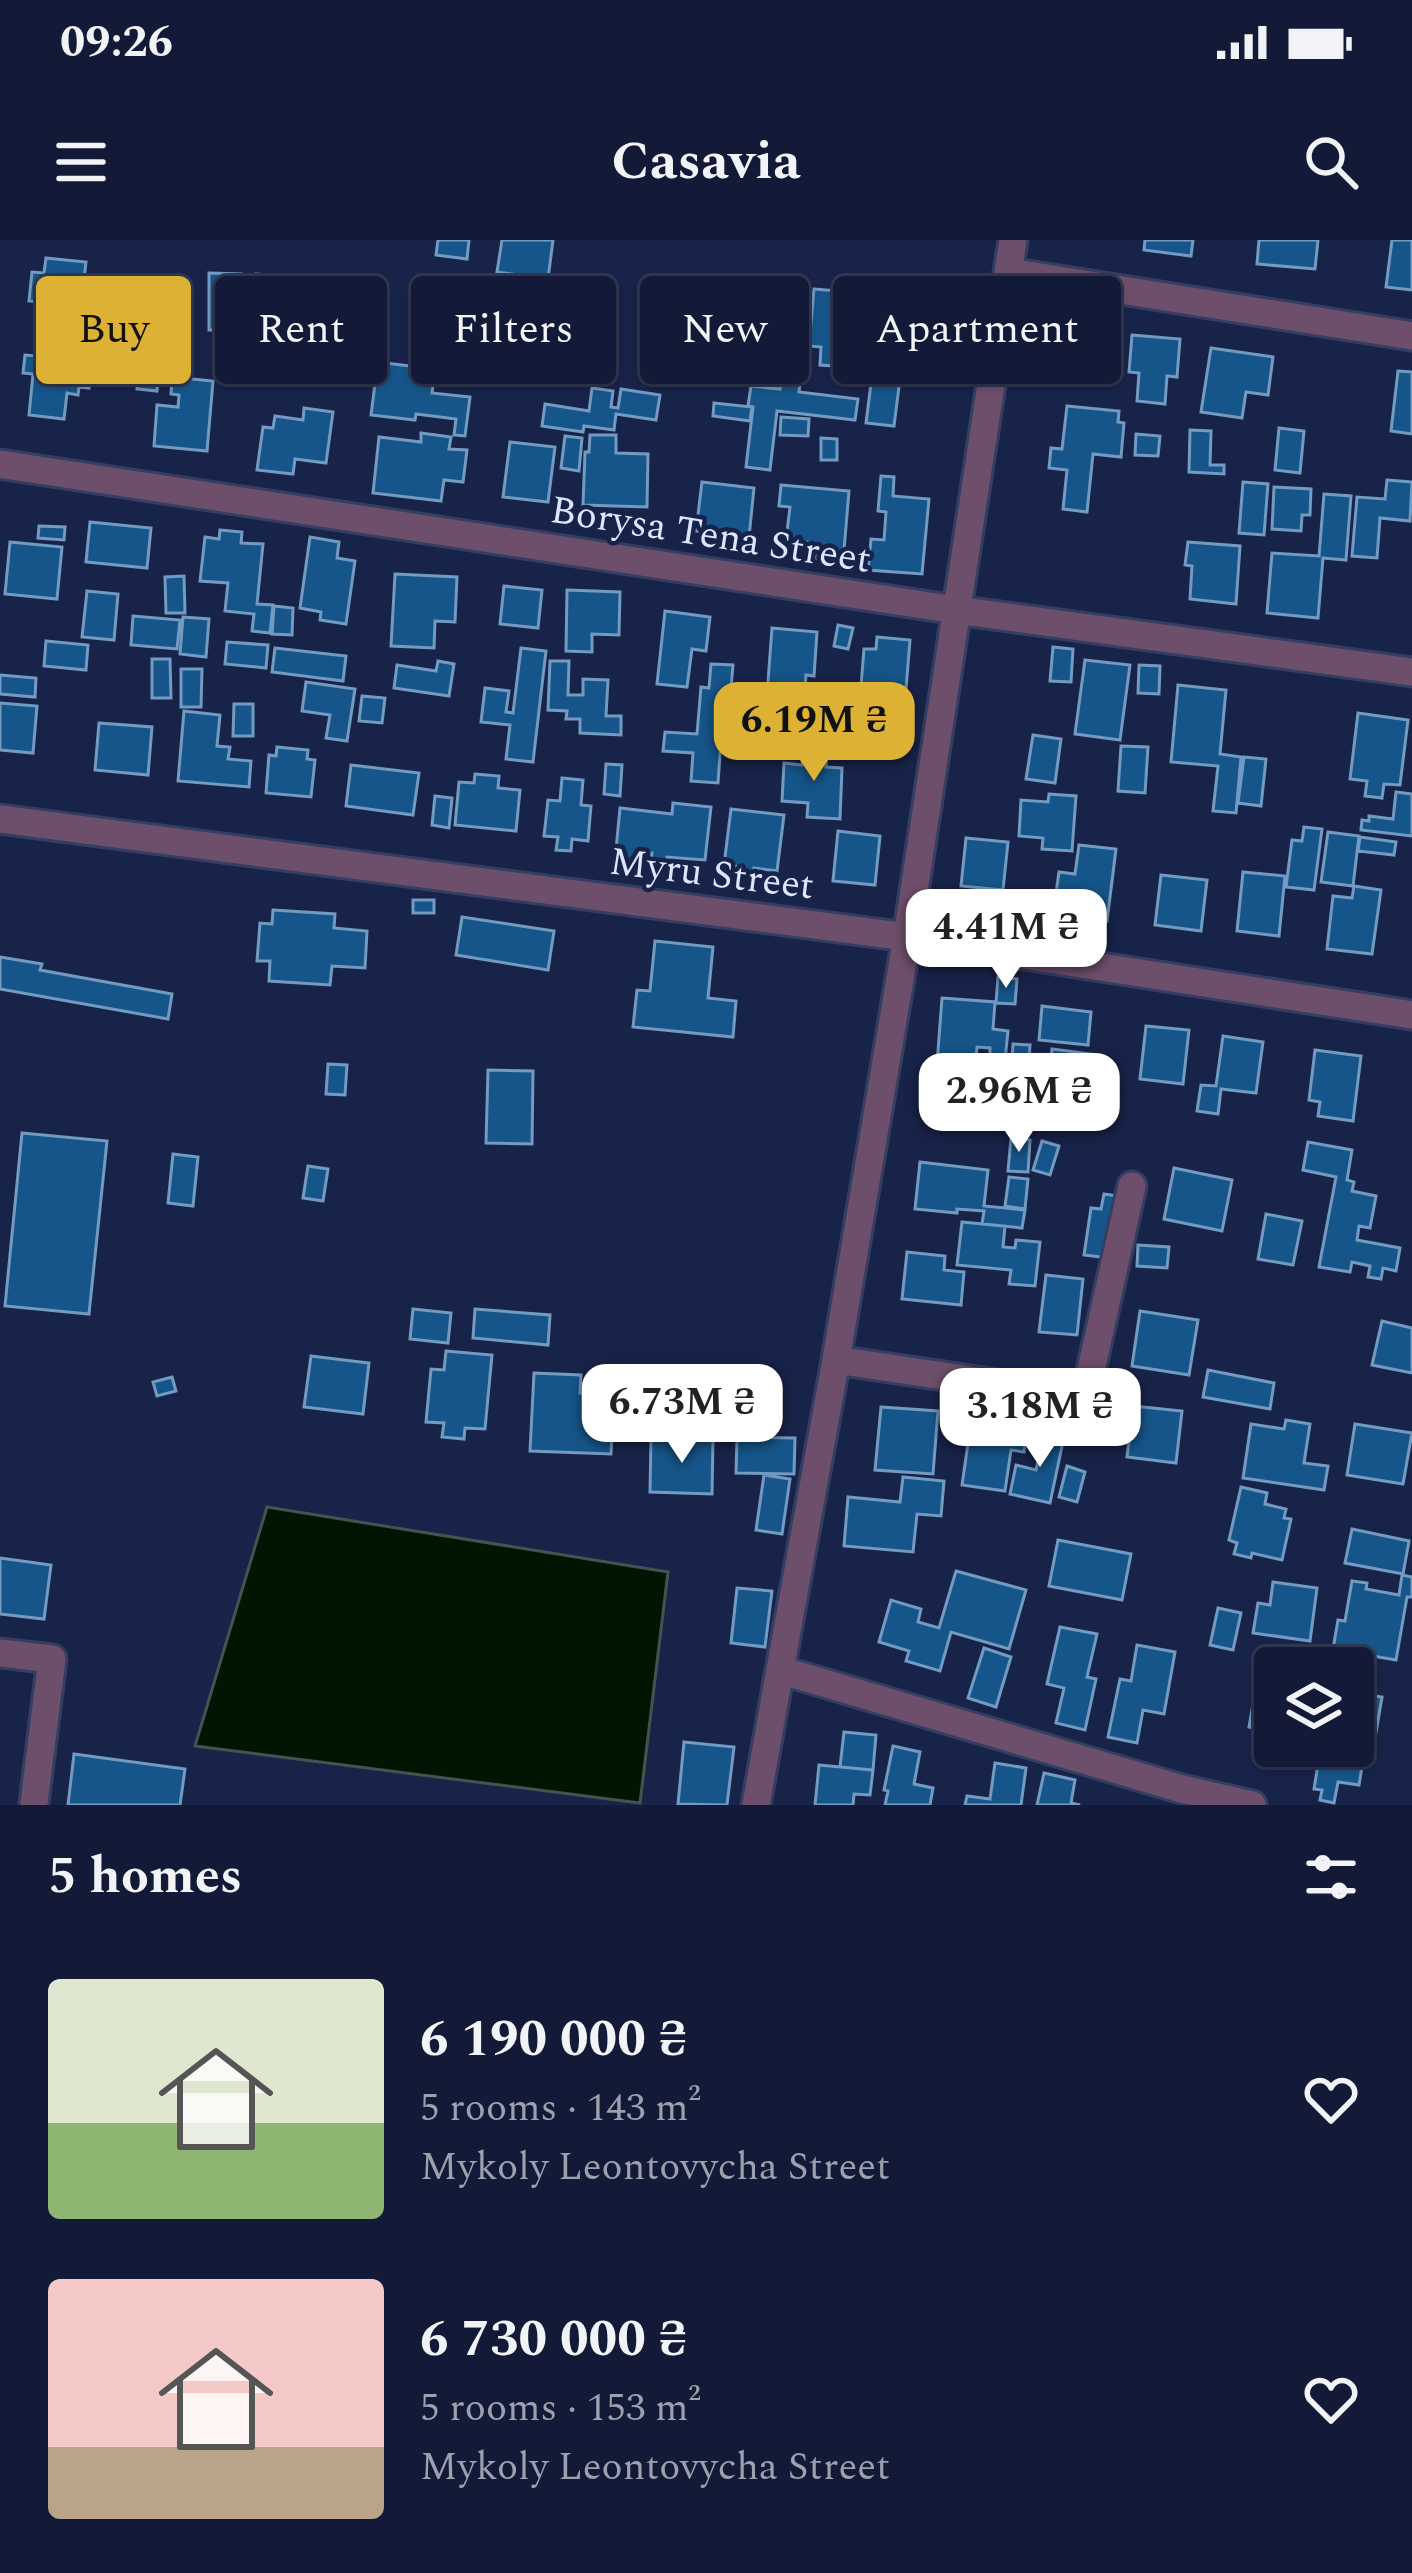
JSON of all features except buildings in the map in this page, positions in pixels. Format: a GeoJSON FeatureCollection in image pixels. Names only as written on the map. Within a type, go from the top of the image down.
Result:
{"type":"FeatureCollection","features":[{"type":"Feature","properties":{"kind":"street"},"geometry":{"type":"LineString","coordinates":[[757,1805],[908,937],[1012,240]]}},
{"type":"Feature","properties":{"kind":"street"},"geometry":{"type":"LineString","coordinates":[[1008,272],[1412,336]]}},
{"type":"Feature","properties":{"kind":"street","name":"Borysa Tena Street"},"geometry":{"type":"LineString","coordinates":[[0,464],[956,610],[1412,672]]}},
{"type":"Feature","properties":{"kind":"street","name":"Myru Street"},"geometry":{"type":"LineString","coordinates":[[0,819],[908,937],[1412,1015]]}},
{"type":"Feature","properties":{"kind":"street"},"geometry":{"type":"LineString","coordinates":[[836,1360],[1085,1397],[1132,1186]]}},
{"type":"Feature","properties":{"kind":"street"},"geometry":{"type":"LineString","coordinates":[[0,1653],[52,1659],[34,1803]]}},
{"type":"Feature","properties":{"kind":"street"},"geometry":{"type":"LineString","coordinates":[[780,1670],[1182,1789],[1252,1805]]}},
{"type":"Feature","properties":{"kind":"shaded area"},"geometry":{"type":"Polygon","coordinates":[[[267,1507],[668,1572],[640,1803],[195,1746],[267,1507]]]}}]}
